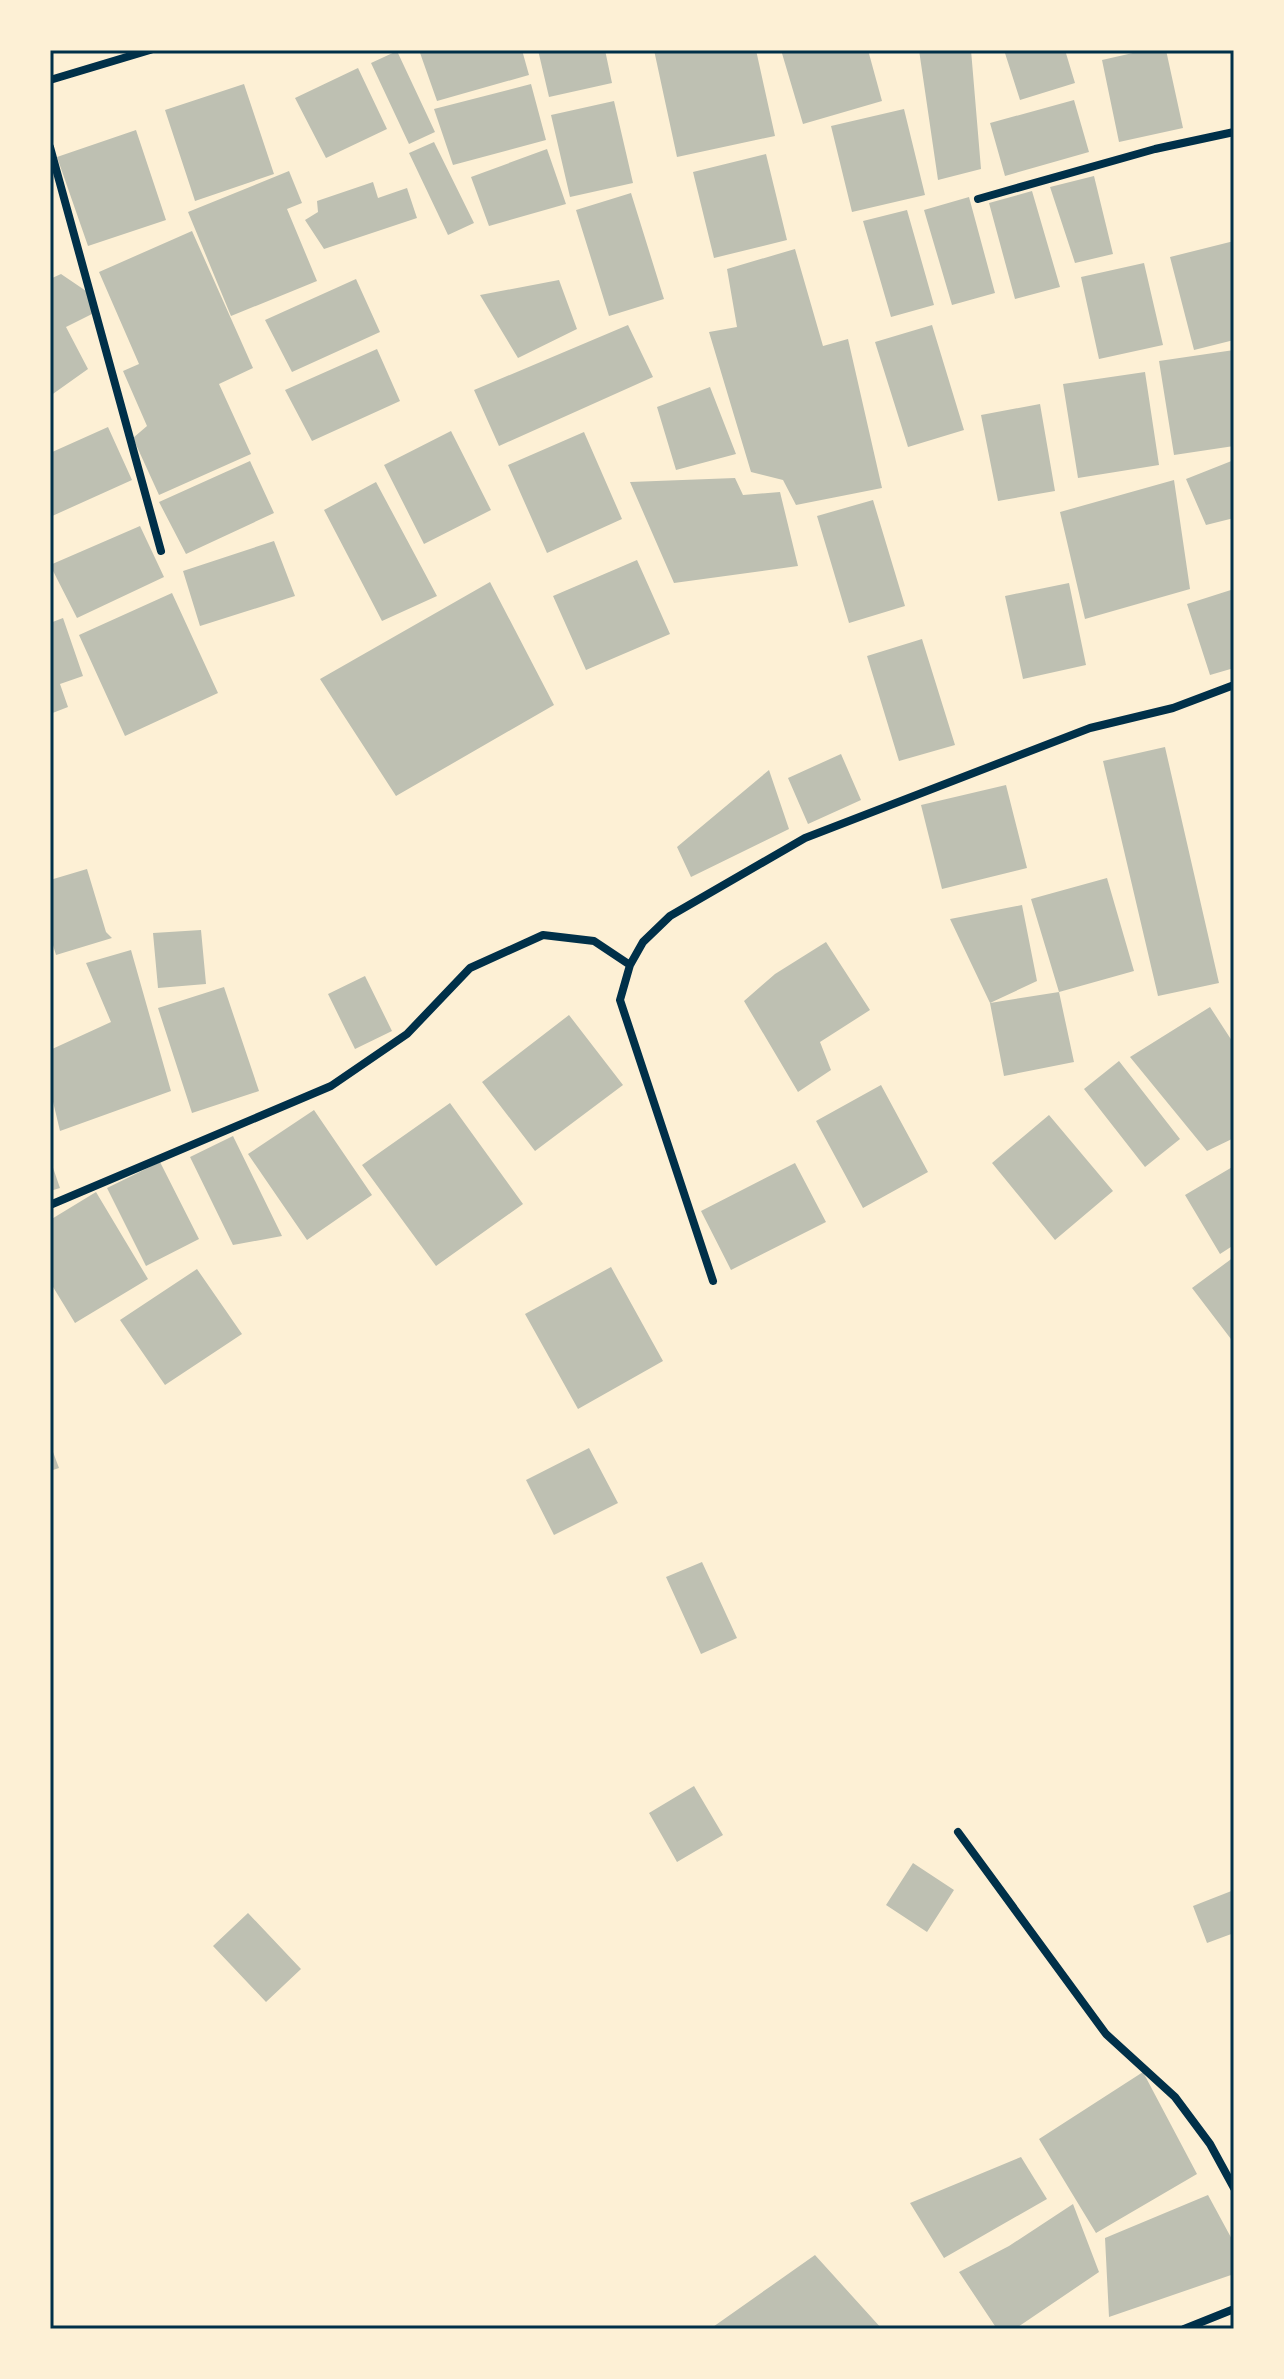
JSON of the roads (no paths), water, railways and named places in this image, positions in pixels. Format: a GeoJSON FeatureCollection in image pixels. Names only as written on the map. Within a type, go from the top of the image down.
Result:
{"type":"FeatureCollection","features":[{"type":"Feature","properties":{"kind":"street"},"geometry":{"type":"LineString","coordinates":[[50,80],[150,50]]}},
{"type":"Feature","properties":{"kind":"street"},"geometry":{"type":"LineString","coordinates":[[978,199],[1155,149],[1234,132]]}},
{"type":"Feature","properties":{"kind":"street"},"geometry":{"type":"LineString","coordinates":[[50,147],[161,551]]}},
{"type":"Feature","properties":{"kind":"street"},"geometry":{"type":"LineString","coordinates":[[713,1281],[620,1000],[630,965],[643,942],[670,916],[805,838],[1090,728],[1173,708],[1234,685]]}},
{"type":"Feature","properties":{"kind":"street"},"geometry":{"type":"LineString","coordinates":[[50,1205],[331,1086],[407,1034],[470,968],[543,935],[594,941],[630,965]]}},
{"type":"Feature","properties":{"kind":"street"},"geometry":{"type":"LineString","coordinates":[[958,1832],[1106,2034],[1175,2097],[1210,2144],[1234,2188]]}},
{"type":"Feature","properties":{"kind":"street"},"geometry":{"type":"LineString","coordinates":[[1184,2329],[1234,2309]]}}]}
